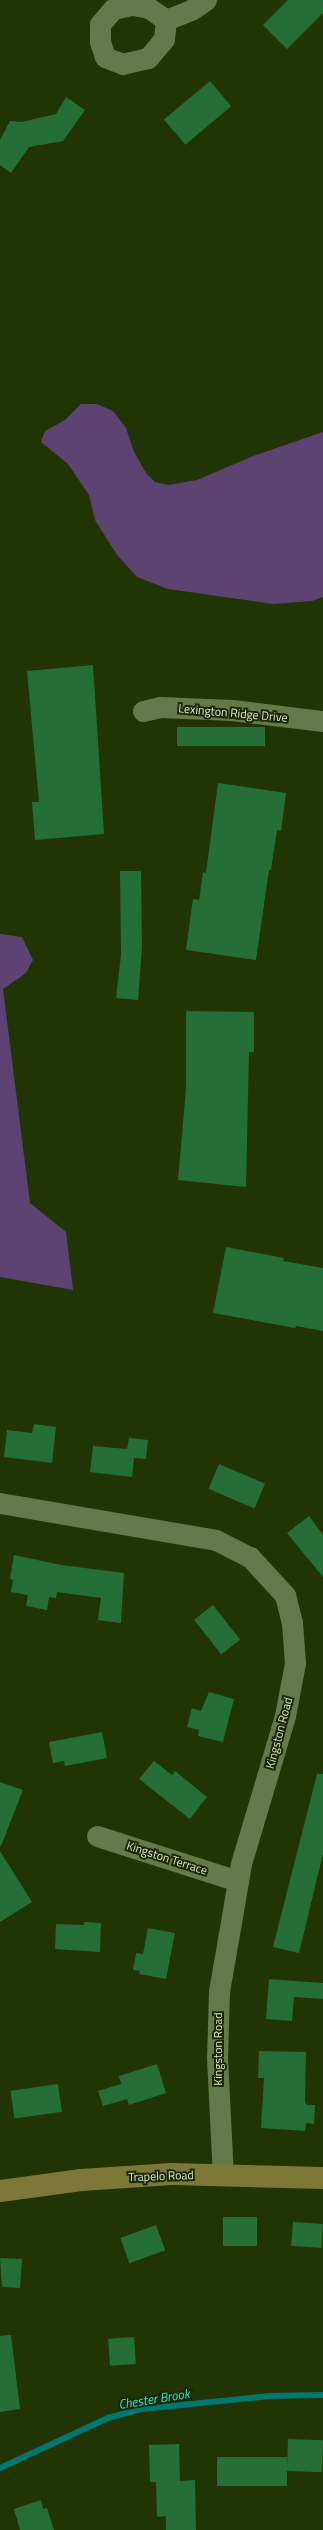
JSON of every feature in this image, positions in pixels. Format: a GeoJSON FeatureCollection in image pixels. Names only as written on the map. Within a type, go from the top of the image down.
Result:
{"type":"FeatureCollection","features":[{"type":"Feature","properties":{"kind":"main road","name":"Trapelo Road"},"geometry":{"type":"LineString","coordinates":[[0,2191],[81,2180],[172,2174],[323,2178]]}},
{"type":"Feature","properties":{"kind":"street"},"geometry":{"type":"LineString","coordinates":[[166,20],[191,10],[206,0]]}},
{"type":"Feature","properties":{"kind":"street","name":"Lexington Ridge Drive"},"geometry":{"type":"LineString","coordinates":[[143,711],[160,707],[232,710],[323,721]]}},
{"type":"Feature","properties":{"kind":"street","name":"Kingston Road"},"geometry":{"type":"LineString","coordinates":[[0,1504],[216,1540],[250,1557],[285,1595],[292,1622],[295,1663],[285,1716],[238,1881],[219,1992],[217,2058],[223,2175]]}},
{"type":"Feature","properties":{"kind":"street","name":"Kingston Terrace"},"geometry":{"type":"LineString","coordinates":[[97,1836],[238,1881]]}},
{"type":"Feature","properties":{"kind":"shaded area"},"geometry":{"type":"Polygon","coordinates":[[[81,404],[97,404],[113,411],[126,428],[134,452],[146,473],[155,482],[168,485],[197,480],[253,456],[323,432],[323,597],[312,601],[273,604],[168,589],[137,577],[117,555],[95,520],[89,495],[68,464],[41,442],[45,431],[65,420],[81,404]]]}},
{"type":"Feature","properties":{"kind":"shaded area"},"geometry":{"type":"Polygon","coordinates":[[[0,934],[22,937],[33,960],[26,973],[3,989],[30,1203],[66,1232],[73,1290],[0,1277],[0,934]]]}},
{"type":"Feature","properties":{"kind":"building"},"geometry":{"type":"Polygon","coordinates":[[[288,0],[323,0],[323,13],[287,49],[263,25],[288,0]]]}},
{"type":"Feature","properties":{"kind":"building"},"geometry":{"type":"Polygon","coordinates":[[[210,81],[231,106],[185,145],[164,120],[210,81]]]}},
{"type":"Feature","properties":{"kind":"building"},"geometry":{"type":"Polygon","coordinates":[[[66,97],[85,110],[63,141],[29,147],[11,173],[0,165],[0,140],[10,121],[22,122],[56,114],[66,97]]]}},
{"type":"Feature","properties":{"kind":"building"},"geometry":{"type":"Polygon","coordinates":[[[93,665],[104,834],[35,840],[32,802],[39,802],[27,671],[93,665]]]}},
{"type":"Feature","properties":{"kind":"building"},"geometry":{"type":"Polygon","coordinates":[[[177,727],[265,727],[265,746],[177,746],[177,727]]]}},
{"type":"Feature","properties":{"kind":"building"},"geometry":{"type":"Polygon","coordinates":[[[218,783],[286,793],[281,831],[277,830],[271,870],[269,870],[256,960],[186,950],[193,899],[199,900],[203,872],[206,873],[218,783]]]}},
{"type":"Feature","properties":{"kind":"building"},"geometry":{"type":"Polygon","coordinates":[[[120,871],[141,871],[142,947],[138,1000],[116,998],[121,955],[120,871]]]}},
{"type":"Feature","properties":{"kind":"building"},"geometry":{"type":"Polygon","coordinates":[[[186,1011],[254,1012],[254,1052],[249,1052],[246,1187],[178,1180],[186,1089],[186,1011]]]}},
{"type":"Feature","properties":{"kind":"building"},"geometry":{"type":"Polygon","coordinates":[[[226,1247],[284,1258],[283,1261],[323,1268],[323,1331],[296,1326],[295,1328],[213,1313],[226,1247]]]}},
{"type":"Feature","properties":{"kind":"building"},"geometry":{"type":"Polygon","coordinates":[[[34,1424],[56,1427],[52,1463],[4,1457],[7,1430],[32,1433],[34,1424]]]}},
{"type":"Feature","properties":{"kind":"building"},"geometry":{"type":"Polygon","coordinates":[[[129,1438],[148,1440],[146,1459],[134,1458],[132,1477],[90,1472],[93,1446],[127,1449],[129,1438]]]}},
{"type":"Feature","properties":{"kind":"building"},"geometry":{"type":"Polygon","coordinates":[[[219,1464],[265,1484],[254,1508],[208,1489],[219,1464]]]}},
{"type":"Feature","properties":{"kind":"building"},"geometry":{"type":"Polygon","coordinates":[[[309,1516],[323,1535],[323,1577],[287,1533],[309,1516]]]}},
{"type":"Feature","properties":{"kind":"building"},"geometry":{"type":"Polygon","coordinates":[[[14,1555],[61,1565],[124,1573],[121,1623],[98,1620],[101,1598],[57,1592],[56,1598],[49,1597],[47,1610],[26,1606],[28,1595],[11,1592],[13,1580],[10,1579],[14,1555]]]}},
{"type":"Feature","properties":{"kind":"building"},"geometry":{"type":"Polygon","coordinates":[[[213,1605],[240,1640],[221,1654],[194,1620],[213,1605]]]}},
{"type":"Feature","properties":{"kind":"building"},"geometry":{"type":"Polygon","coordinates":[[[209,1692],[234,1699],[223,1742],[198,1736],[199,1730],[187,1727],[192,1708],[201,1711],[209,1692]]]}},
{"type":"Feature","properties":{"kind":"building"},"geometry":{"type":"Polygon","coordinates":[[[102,1732],[107,1758],[65,1766],[64,1761],[53,1763],[49,1742],[102,1732]]]}},
{"type":"Feature","properties":{"kind":"building"},"geometry":{"type":"Polygon","coordinates":[[[154,1761],[172,1775],[175,1771],[207,1797],[190,1819],[139,1779],[154,1761]]]}},
{"type":"Feature","properties":{"kind":"building"},"geometry":{"type":"Polygon","coordinates":[[[317,1774],[323,1774],[323,1854],[299,1953],[273,1947],[317,1774]]]}},
{"type":"Feature","properties":{"kind":"building"},"geometry":{"type":"Polygon","coordinates":[[[0,1782],[23,1790],[1,1846],[0,1846],[0,1782]]]}},
{"type":"Feature","properties":{"kind":"building"},"geometry":{"type":"Polygon","coordinates":[[[0,1851],[32,1902],[0,1922],[0,1851]]]}},
{"type":"Feature","properties":{"kind":"building"},"geometry":{"type":"Polygon","coordinates":[[[84,1922],[101,1923],[100,1952],[55,1949],[56,1924],[84,1925],[84,1922]]]}},
{"type":"Feature","properties":{"kind":"building"},"geometry":{"type":"Polygon","coordinates":[[[148,1928],[175,1933],[166,1979],[139,1974],[140,1971],[133,1970],[136,1953],[143,1954],[148,1928]]]}},
{"type":"Feature","properties":{"kind":"building"},"geometry":{"type":"Polygon","coordinates":[[[269,1979],[323,1983],[323,1999],[294,1997],[292,2021],[266,2019],[269,1979]]]}},
{"type":"Feature","properties":{"kind":"building"},"geometry":{"type":"Polygon","coordinates":[[[259,2051],[306,2052],[305,2102],[307,2105],[315,2105],[314,2124],[306,2123],[305,2131],[261,2128],[264,2078],[258,2078],[259,2051]]]}},
{"type":"Feature","properties":{"kind":"building"},"geometry":{"type":"Polygon","coordinates":[[[157,2064],[166,2093],[129,2105],[127,2099],[103,2106],[98,2091],[121,2084],[119,2076],[157,2064]]]}},
{"type":"Feature","properties":{"kind":"building"},"geometry":{"type":"Polygon","coordinates":[[[58,2084],[62,2112],[14,2118],[10,2091],[58,2084]]]}},
{"type":"Feature","properties":{"kind":"building"},"geometry":{"type":"Polygon","coordinates":[[[223,2217],[257,2217],[257,2246],[223,2246],[223,2217]]]}},
{"type":"Feature","properties":{"kind":"building"},"geometry":{"type":"Polygon","coordinates":[[[293,2222],[323,2224],[321,2248],[291,2246],[293,2222]]]}},
{"type":"Feature","properties":{"kind":"building"},"geometry":{"type":"Polygon","coordinates":[[[156,2225],[165,2250],[130,2263],[120,2238],[156,2225]]]}},
{"type":"Feature","properties":{"kind":"building"},"geometry":{"type":"Polygon","coordinates":[[[0,2258],[22,2259],[20,2288],[2,2287],[0,2258]]]}},
{"type":"Feature","properties":{"kind":"building"},"geometry":{"type":"Polygon","coordinates":[[[11,2335],[20,2409],[0,2412],[0,2336],[11,2335]]]}},
{"type":"Feature","properties":{"kind":"building"},"geometry":{"type":"Polygon","coordinates":[[[134,2337],[136,2364],[110,2366],[108,2339],[134,2337]]]}},
{"type":"Feature","properties":{"kind":"building"},"geometry":{"type":"Polygon","coordinates":[[[288,2439],[323,2440],[322,2472],[287,2471],[288,2439]]]}},
{"type":"Feature","properties":{"kind":"building"},"geometry":{"type":"Polygon","coordinates":[[[179,2444],[180,2481],[195,2480],[196,2530],[166,2530],[166,2516],[157,2517],[156,2482],[150,2482],[149,2445],[179,2444]]]}},
{"type":"Feature","properties":{"kind":"building"},"geometry":{"type":"Polygon","coordinates":[[[217,2457],[287,2457],[287,2486],[217,2486],[217,2457]]]}},
{"type":"Feature","properties":{"kind":"building"},"geometry":{"type":"Polygon","coordinates":[[[41,2500],[43,2509],[47,2508],[54,2530],[20,2530],[14,2509],[41,2500]]]}},
{"type":"Feature","properties":{"kind":"waterway","name":"Chester Brook"},"geometry":{"type":"LineString","coordinates":[[0,2468],[108,2418],[142,2409],[271,2396],[323,2395]]}}]}
